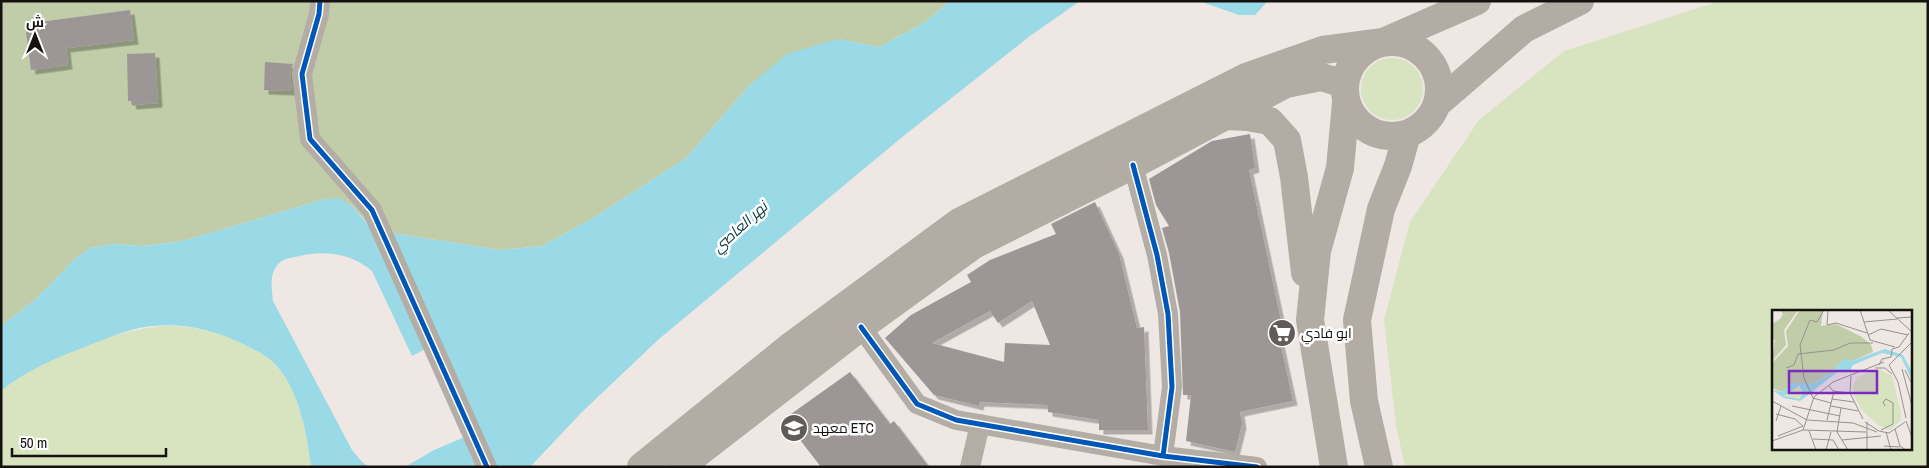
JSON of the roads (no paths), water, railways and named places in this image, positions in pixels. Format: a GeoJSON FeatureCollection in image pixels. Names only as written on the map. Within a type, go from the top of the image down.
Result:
{"type":"FeatureCollection","features":[{"type":"Feature","properties":{"kind":"main road"},"geometry":{"type":"LineString","coordinates":[[1310,320],[1317,251],[1340,168],[1347,72],[1356,58],[1368,48],[1477,1]]}},
{"type":"Feature","properties":{"kind":"main road"},"geometry":{"type":"LineString","coordinates":[[1437,104],[1524,29],[1580,1]]}},
{"type":"Feature","properties":{"kind":"main road"},"geometry":{"type":"LineString","coordinates":[[641,467],[792,345],[958,222],[1246,77],[1322,50],[1383,42],[1400,42],[1415,47],[1428,58],[1436,72],[1440,88],[1437,104],[1430,117],[1420,127],[1407,134],[1392,136],[1370,131],[1353,117],[1345,94],[1321,78],[1286,84],[1133,165],[974,245],[860,327],[680,467]]}},
{"type":"Feature","properties":{"kind":"main road"},"geometry":{"type":"LineString","coordinates":[[1226,116],[1270,121],[1287,140],[1294,177],[1310,320],[1334,467]]}},
{"type":"Feature","properties":{"kind":"main road"},"geometry":{"type":"LineString","coordinates":[[1380,467],[1364,401],[1357,320],[1381,209],[1398,166],[1407,134]]}},
{"type":"Feature","properties":{"kind":"street"},"geometry":{"type":"LineString","coordinates":[[320,1],[319,14],[302,74],[310,139],[372,210],[487,467]]}},
{"type":"Feature","properties":{"kind":"street"},"geometry":{"type":"LineString","coordinates":[[1133,165],[1157,255],[1168,314],[1172,387],[1163,456]]}},
{"type":"Feature","properties":{"kind":"street"},"geometry":{"type":"LineString","coordinates":[[860,327],[917,404],[956,420],[1163,456],[1257,467]]}},
{"type":"Feature","properties":{"kind":"street"},"geometry":{"type":"LineString","coordinates":[[970,467],[980,424]]}},
{"type":"Feature","properties":{"kind":"water","name":"نهر العاصي"},"geometry":{"type":"Polygon","coordinates":[[[950,1],[1080,1],[1030,36],[901,138],[659,339],[582,412],[530,467],[405,467],[434,450],[479,431],[437,343],[412,356],[372,271],[354,260],[335,254],[305,255],[287,259],[280,263],[272,275],[273,301],[352,450],[369,467],[311,467],[305,429],[298,403],[287,380],[276,365],[253,349],[231,338],[192,327],[152,326],[125,332],[41,366],[20,377],[1,391],[1,326],[36,299],[75,259],[90,248],[115,244],[143,246],[183,241],[325,199],[340,198],[352,206],[370,227],[386,232],[500,250],[542,246],[595,217],[686,158],[749,86],[787,54],[838,39],[879,47],[924,23],[950,1]]]}},
{"type":"Feature","properties":{"kind":"water"},"geometry":{"type":"Polygon","coordinates":[[[1199,1],[1268,1],[1255,15],[1239,15],[1199,1]]]}},
{"type":"Feature","properties":{"kind":"place","name":"ابو فادي"},"geometry":{"type":"Point","coordinates":[1282,333]}},
{"type":"Feature","properties":{"kind":"place","name":"معهد ETC"},"geometry":{"type":"Point","coordinates":[794,428]}}]}
